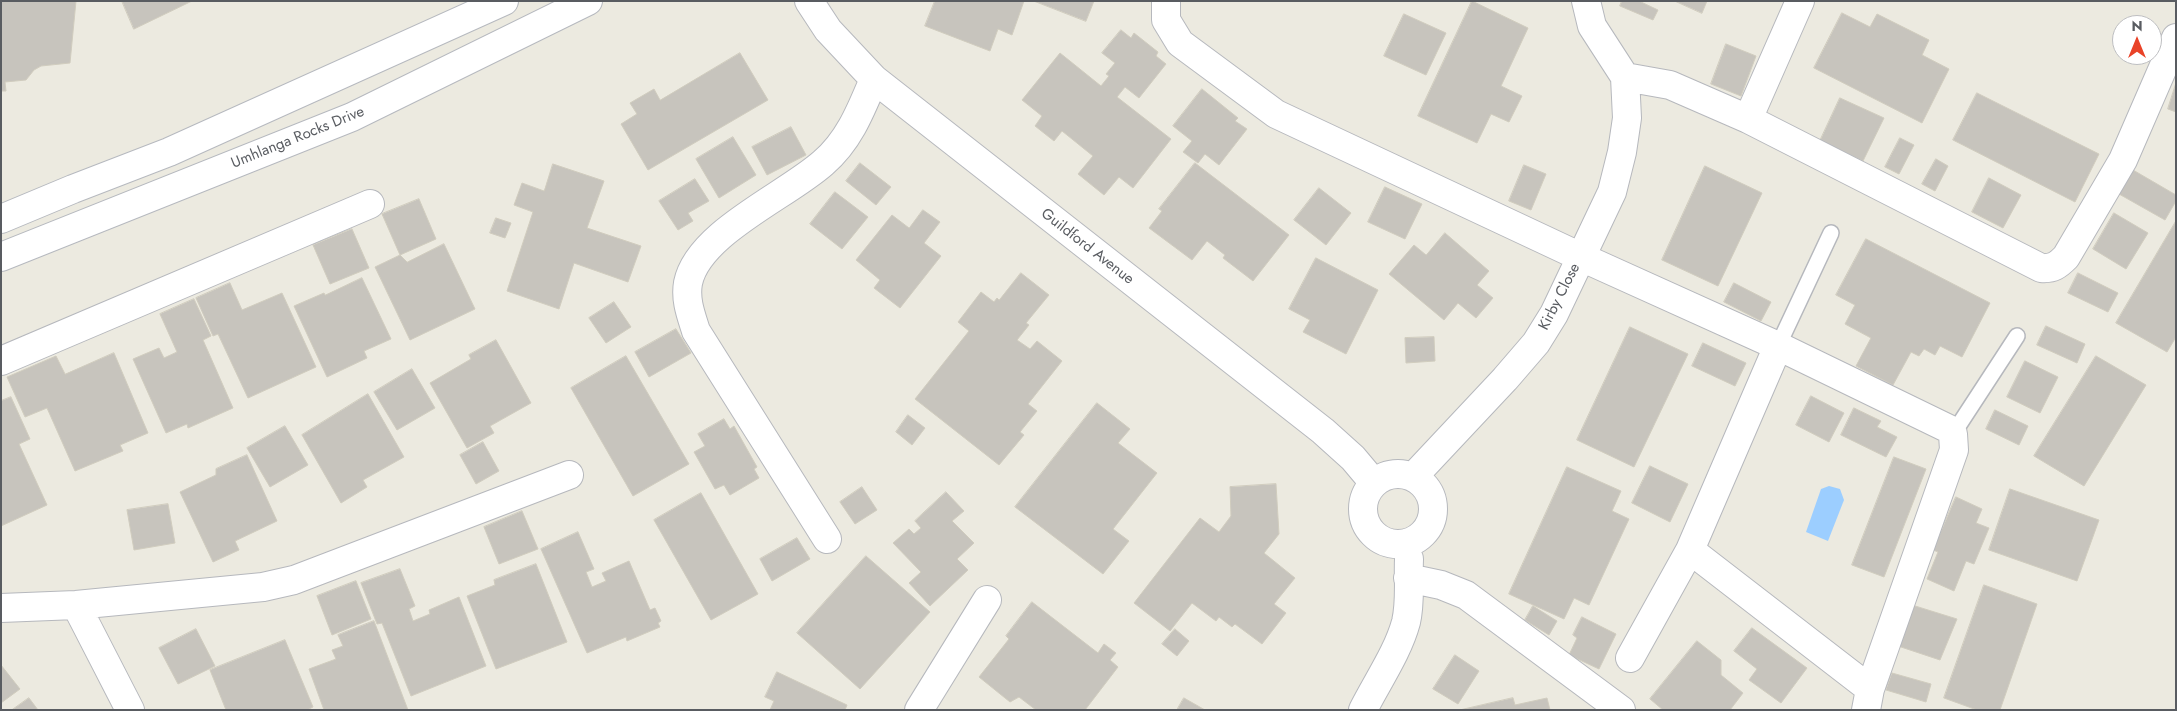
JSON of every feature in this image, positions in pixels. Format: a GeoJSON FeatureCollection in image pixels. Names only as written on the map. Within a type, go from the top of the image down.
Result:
{"type":"FeatureCollection","features":[{"type":"Feature","properties":{"kind":"street"},"geometry":{"type":"LineString","coordinates":[[1,220],[73,189],[169,152],[504,1]]}},
{"type":"Feature","properties":{"kind":"street","name":"Umhlanga Rocks Drive"},"geometry":{"type":"LineString","coordinates":[[1,257],[352,117],[588,1]]}},
{"type":"Feature","properties":{"kind":"street","name":"Guildford Avenue"},"geometry":{"type":"LineString","coordinates":[[809,1],[828,30],[874,79],[1323,431],[1353,458],[1374,483]]}},
{"type":"Feature","properties":{"kind":"street"},"geometry":{"type":"LineString","coordinates":[[1166,1],[1166,20],[1180,43],[1276,114],[1580,257],[1778,346],[1949,429],[1953,434],[1954,450],[1868,699],[1690,550]]}},
{"type":"Feature","properties":{"kind":"street"},"geometry":{"type":"LineString","coordinates":[[1586,1],[1592,26],[1625,77],[1670,85],[1748,119],[2041,268],[2050,269],[2059,264],[2066,256],[2123,160],[2176,38]]}},
{"type":"Feature","properties":{"kind":"street"},"geometry":{"type":"LineString","coordinates":[[1748,119],[1800,1]]}},
{"type":"Feature","properties":{"kind":"street","name":"Kirby Close"},"geometry":{"type":"LineString","coordinates":[[1413,477],[1505,379],[1536,343],[1554,314],[1612,192],[1622,152],[1626,118],[1625,77]]}},
{"type":"Feature","properties":{"kind":"street"},"geometry":{"type":"LineString","coordinates":[[826,539],[696,331],[687,304],[688,282],[698,259],[716,238],[798,183],[841,145],[855,124],[874,79]]}},
{"type":"Feature","properties":{"kind":"street"},"geometry":{"type":"LineString","coordinates":[[1,361],[370,204]]}},
{"type":"Feature","properties":{"kind":"street"},"geometry":{"type":"LineString","coordinates":[[1630,658],[1690,550],[1778,346]]}},
{"type":"Feature","properties":{"kind":"street"},"geometry":{"type":"LineString","coordinates":[[1400,474],[1413,477],[1424,486],[1432,500],[1433,516],[1426,531],[1409,544],[1388,543],[1372,534],[1363,517],[1364,498],[1374,483],[1386,476],[1400,474]]}},
{"type":"Feature","properties":{"kind":"street"},"geometry":{"type":"LineString","coordinates":[[1,608],[76,605],[264,586],[294,580],[569,475]]}},
{"type":"Feature","properties":{"kind":"street"},"geometry":{"type":"LineString","coordinates":[[1363,710],[1398,643],[1406,622],[1409,598],[1409,544]]}},
{"type":"Feature","properties":{"kind":"street"},"geometry":{"type":"LineString","coordinates":[[1408,578],[1441,585],[1466,595],[1621,710]]}},
{"type":"Feature","properties":{"kind":"street"},"geometry":{"type":"LineString","coordinates":[[919,710],[987,600]]}},
{"type":"Feature","properties":{"kind":"street"},"geometry":{"type":"LineString","coordinates":[[76,605],[130,710]]}},
{"type":"Feature","properties":{"kind":"lane"},"geometry":{"type":"LineString","coordinates":[[1778,346],[1831,233]]}},
{"type":"Feature","properties":{"kind":"lane"},"geometry":{"type":"LineString","coordinates":[[1953,434],[2017,336]]}},
{"type":"Feature","properties":{"kind":"water"},"geometry":{"type":"Polygon","coordinates":[[[1829,486],[1840,489],[1844,500],[1828,541],[1806,532],[1821,489],[1829,486]]]}},
{"type":"Feature","properties":{"kind":"building"},"geometry":{"type":"Polygon","coordinates":[[[1,1],[76,1],[70,63],[41,66],[34,70],[26,80],[5,82],[6,91],[1,91],[1,1]]]}},
{"type":"Feature","properties":{"kind":"building"},"geometry":{"type":"Polygon","coordinates":[[[122,1],[192,1],[134,29],[122,1]]]}},
{"type":"Feature","properties":{"kind":"building"},"geometry":{"type":"Polygon","coordinates":[[[935,1],[1024,1],[1012,35],[998,29],[990,51],[925,26],[935,1]]]}},
{"type":"Feature","properties":{"kind":"building"},"geometry":{"type":"Polygon","coordinates":[[[1034,1],[1094,1],[1086,21],[1034,1]]]}},
{"type":"Feature","properties":{"kind":"building"},"geometry":{"type":"Polygon","coordinates":[[[1472,1],[1528,28],[1501,86],[1522,96],[1509,122],[1491,114],[1477,143],[1418,116],[1472,1]]]}},
{"type":"Feature","properties":{"kind":"building"},"geometry":{"type":"Polygon","coordinates":[[[1622,1],[1639,1],[1658,10],[1653,20],[1620,6],[1622,1]]]}},
{"type":"Feature","properties":{"kind":"building"},"geometry":{"type":"Polygon","coordinates":[[[1675,1],[1707,1],[1702,13],[1675,1]]]}},
{"type":"Feature","properties":{"kind":"building"},"geometry":{"type":"Polygon","coordinates":[[[1842,13],[1870,27],[1877,14],[1929,40],[1922,55],[1949,69],[1922,123],[1814,68],[1842,13]]]}},
{"type":"Feature","properties":{"kind":"building"},"geometry":{"type":"Polygon","coordinates":[[[1404,14],[1446,33],[1426,75],[1384,56],[1404,14]]]}},
{"type":"Feature","properties":{"kind":"building"},"geometry":{"type":"Polygon","coordinates":[[[1121,30],[1131,38],[1134,33],[1158,52],[1156,56],[1166,64],[1139,98],[1125,87],[1117,97],[1171,139],[1133,188],[1119,177],[1104,195],[1078,174],[1093,156],[1062,131],[1054,141],[1035,126],[1042,116],[1022,100],[1060,53],[1101,86],[1109,76],[1106,74],[1115,63],[1102,53],[1121,30]]]}},
{"type":"Feature","properties":{"kind":"building"},"geometry":{"type":"Polygon","coordinates":[[[1726,44],[1756,56],[1741,96],[1711,84],[1726,44]]]}},
{"type":"Feature","properties":{"kind":"building"},"geometry":{"type":"Polygon","coordinates":[[[740,53],[768,100],[648,170],[621,124],[637,114],[630,103],[654,89],[660,100],[740,53]]]}},
{"type":"Feature","properties":{"kind":"building"},"geometry":{"type":"Polygon","coordinates":[[[2176,83],[2176,112],[2168,109],[2176,83]]]}},
{"type":"Feature","properties":{"kind":"building"},"geometry":{"type":"Polygon","coordinates":[[[1202,89],[1238,118],[1235,121],[1247,129],[1219,165],[1205,154],[1198,163],[1183,152],[1192,141],[1173,126],[1202,89]]]}},
{"type":"Feature","properties":{"kind":"building"},"geometry":{"type":"Polygon","coordinates":[[[1977,93],[2099,154],[2075,202],[1953,140],[1977,93]]]}},
{"type":"Feature","properties":{"kind":"building"},"geometry":{"type":"Polygon","coordinates":[[[1840,98],[1884,118],[1863,161],[1820,141],[1840,98]]]}},
{"type":"Feature","properties":{"kind":"building"},"geometry":{"type":"Polygon","coordinates":[[[791,127],[806,155],[767,175],[752,147],[791,127]]]}},
{"type":"Feature","properties":{"kind":"building"},"geometry":{"type":"Polygon","coordinates":[[[733,137],[756,175],[719,198],[696,159],[733,137]]]}},
{"type":"Feature","properties":{"kind":"building"},"geometry":{"type":"Polygon","coordinates":[[[1900,138],[1914,145],[1899,174],[1885,167],[1900,138]]]}},
{"type":"Feature","properties":{"kind":"building"},"geometry":{"type":"Polygon","coordinates":[[[1936,159],[1948,166],[1935,191],[1922,184],[1936,159]]]}},
{"type":"Feature","properties":{"kind":"building"},"geometry":{"type":"Polygon","coordinates":[[[860,163],[891,187],[876,205],[846,181],[860,163]]]}},
{"type":"Feature","properties":{"kind":"building"},"geometry":{"type":"Polygon","coordinates":[[[1195,163],[1289,235],[1253,281],[1223,258],[1225,255],[1207,241],[1192,260],[1149,228],[1162,211],[1159,209],[1195,163]]]}},
{"type":"Feature","properties":{"kind":"building"},"geometry":{"type":"Polygon","coordinates":[[[553,164],[604,181],[587,228],[641,246],[628,282],[574,263],[559,309],[507,291],[533,212],[514,205],[522,183],[544,191],[553,164]]]}},
{"type":"Feature","properties":{"kind":"building"},"geometry":{"type":"Polygon","coordinates":[[[1524,165],[1546,174],[1531,210],[1509,201],[1524,165]]]}},
{"type":"Feature","properties":{"kind":"building"},"geometry":{"type":"Polygon","coordinates":[[[1705,166],[1762,193],[1718,286],[1662,260],[1705,166]]]}},
{"type":"Feature","properties":{"kind":"building"},"geometry":{"type":"Polygon","coordinates":[[[2133,170],[2176,195],[2176,201],[2165,220],[2119,194],[2133,170]]]}},
{"type":"Feature","properties":{"kind":"building"},"geometry":{"type":"Polygon","coordinates":[[[1989,178],[2021,195],[2003,228],[1972,212],[1989,178]]]}},
{"type":"Feature","properties":{"kind":"building"},"geometry":{"type":"Polygon","coordinates":[[[695,179],[709,201],[688,213],[693,221],[678,230],[659,201],[695,179]]]}},
{"type":"Feature","properties":{"kind":"building"},"geometry":{"type":"Polygon","coordinates":[[[1385,187],[1422,204],[1405,239],[1368,222],[1385,187]]]}},
{"type":"Feature","properties":{"kind":"building"},"geometry":{"type":"Polygon","coordinates":[[[1319,188],[1351,213],[1326,245],[1294,220],[1319,188]]]}},
{"type":"Feature","properties":{"kind":"building"},"geometry":{"type":"Polygon","coordinates":[[[835,192],[868,217],[842,249],[810,224],[835,192]]]}},
{"type":"Feature","properties":{"kind":"building"},"geometry":{"type":"Polygon","coordinates":[[[419,199],[436,239],[400,255],[382,214],[419,199]]]}},
{"type":"Feature","properties":{"kind":"building"},"geometry":{"type":"Polygon","coordinates":[[[923,210],[940,222],[924,243],[941,256],[900,308],[874,288],[880,280],[856,260],[892,215],[909,228],[923,210]]]}},
{"type":"Feature","properties":{"kind":"building"},"geometry":{"type":"Polygon","coordinates":[[[2114,213],[2148,233],[2126,269],[2093,249],[2114,213]]]}},
{"type":"Feature","properties":{"kind":"building"},"geometry":{"type":"Polygon","coordinates":[[[496,218],[511,223],[505,238],[490,233],[496,218]]]}},
{"type":"Feature","properties":{"kind":"building"},"geometry":{"type":"Polygon","coordinates":[[[2176,221],[2176,337],[2167,352],[2116,323],[2176,221]]]}},
{"type":"Feature","properties":{"kind":"building"},"geometry":{"type":"Polygon","coordinates":[[[352,229],[369,268],[330,284],[313,245],[352,229]]]}},
{"type":"Feature","properties":{"kind":"building"},"geometry":{"type":"Polygon","coordinates":[[[1445,233],[1489,271],[1477,285],[1493,298],[1476,318],[1458,303],[1444,320],[1389,274],[1414,245],[1426,255],[1445,233]]]}},
{"type":"Feature","properties":{"kind":"building"},"geometry":{"type":"Polygon","coordinates":[[[1866,239],[1990,303],[1962,357],[1940,346],[1935,355],[1924,349],[1919,356],[1911,352],[1893,385],[1856,366],[1871,338],[1845,324],[1855,305],[1836,295],[1866,239]]]}},
{"type":"Feature","properties":{"kind":"building"},"geometry":{"type":"Polygon","coordinates":[[[444,244],[475,309],[410,340],[375,267],[400,255],[407,262],[444,244]]]}},
{"type":"Feature","properties":{"kind":"building"},"geometry":{"type":"Polygon","coordinates":[[[1316,258],[1378,290],[1346,354],[1303,332],[1310,320],[1289,309],[1316,258]]]}},
{"type":"Feature","properties":{"kind":"building"},"geometry":{"type":"Polygon","coordinates":[[[1021,273],[1049,295],[1026,323],[1029,325],[1017,340],[1030,349],[1037,341],[1062,361],[1028,404],[1037,411],[1020,432],[1024,435],[999,465],[915,399],[969,331],[958,322],[981,292],[994,302],[997,298],[999,300],[1021,273]]]}},
{"type":"Feature","properties":{"kind":"building"},"geometry":{"type":"Polygon","coordinates":[[[2078,273],[2118,293],[2108,312],[2068,293],[2078,273]]]}},
{"type":"Feature","properties":{"kind":"building"},"geometry":{"type":"Polygon","coordinates":[[[362,278],[391,339],[364,351],[367,358],[327,377],[294,306],[324,293],[325,295],[362,278]]]}},
{"type":"Feature","properties":{"kind":"building"},"geometry":{"type":"Polygon","coordinates":[[[230,283],[242,310],[282,293],[316,367],[248,398],[218,334],[213,336],[196,298],[230,283]]]}},
{"type":"Feature","properties":{"kind":"building"},"geometry":{"type":"Polygon","coordinates":[[[1734,283],[1771,302],[1761,321],[1724,302],[1734,283]]]}},
{"type":"Feature","properties":{"kind":"building"},"geometry":{"type":"Polygon","coordinates":[[[194,299],[211,336],[203,340],[233,408],[188,428],[187,424],[166,433],[133,359],[159,348],[164,358],[177,352],[160,314],[194,299]]]}},
{"type":"Feature","properties":{"kind":"building"},"geometry":{"type":"Polygon","coordinates":[[[614,302],[631,327],[606,343],[589,318],[614,302]]]}},
{"type":"Feature","properties":{"kind":"building"},"geometry":{"type":"Polygon","coordinates":[[[2046,326],[2085,344],[2077,363],[2037,345],[2046,326]]]}},
{"type":"Feature","properties":{"kind":"building"},"geometry":{"type":"Polygon","coordinates":[[[1630,327],[1688,354],[1634,467],[1577,440],[1630,327]]]}},
{"type":"Feature","properties":{"kind":"building"},"geometry":{"type":"Polygon","coordinates":[[[676,329],[691,353],[649,377],[635,352],[676,329]]]}},
{"type":"Feature","properties":{"kind":"building"},"geometry":{"type":"Polygon","coordinates":[[[1434,337],[1435,361],[1406,363],[1405,338],[1434,337]]]}},
{"type":"Feature","properties":{"kind":"building"},"geometry":{"type":"Polygon","coordinates":[[[496,340],[531,403],[490,426],[494,433],[467,448],[430,383],[471,359],[469,355],[496,340]]]}},
{"type":"Feature","properties":{"kind":"building"},"geometry":{"type":"Polygon","coordinates":[[[1703,343],[1746,363],[1735,386],[1692,366],[1703,343]]]}},
{"type":"Feature","properties":{"kind":"building"},"geometry":{"type":"Polygon","coordinates":[[[114,353],[148,433],[120,445],[123,451],[75,471],[47,408],[25,417],[7,377],[56,356],[65,374],[114,353]]]}},
{"type":"Feature","properties":{"kind":"building"},"geometry":{"type":"Polygon","coordinates":[[[626,356],[689,464],[633,496],[571,388],[626,356]]]}},
{"type":"Feature","properties":{"kind":"building"},"geometry":{"type":"Polygon","coordinates":[[[2096,356],[2146,385],[2084,486],[2034,456],[2096,356]]]}},
{"type":"Feature","properties":{"kind":"building"},"geometry":{"type":"Polygon","coordinates":[[[2025,361],[2058,377],[2040,413],[2007,397],[2025,361]]]}},
{"type":"Feature","properties":{"kind":"building"},"geometry":{"type":"Polygon","coordinates":[[[412,369],[435,408],[397,430],[374,392],[412,369]]]}},
{"type":"Feature","properties":{"kind":"building"},"geometry":{"type":"Polygon","coordinates":[[[368,394],[404,457],[363,480],[367,487],[341,503],[302,435],[368,394]]]}},
{"type":"Feature","properties":{"kind":"building"},"geometry":{"type":"Polygon","coordinates":[[[1811,396],[1844,413],[1829,442],[1796,425],[1811,396]]]}},
{"type":"Feature","properties":{"kind":"building"},"geometry":{"type":"Polygon","coordinates":[[[11,397],[30,439],[19,444],[47,505],[1,526],[1,401],[11,397]]]}},
{"type":"Feature","properties":{"kind":"building"},"geometry":{"type":"Polygon","coordinates":[[[1097,403],[1130,429],[1118,443],[1157,473],[1113,529],[1129,541],[1103,574],[1015,507],[1097,403]]]}},
{"type":"Feature","properties":{"kind":"building"},"geometry":{"type":"Polygon","coordinates":[[[1854,408],[1881,421],[1877,427],[1897,437],[1886,457],[1841,435],[1854,408]]]}},
{"type":"Feature","properties":{"kind":"building"},"geometry":{"type":"Polygon","coordinates":[[[1995,410],[2028,426],[2019,445],[1986,429],[1995,410]]]}},
{"type":"Feature","properties":{"kind":"building"},"geometry":{"type":"Polygon","coordinates":[[[908,415],[925,428],[912,445],[896,432],[908,415]]]}},
{"type":"Feature","properties":{"kind":"building"},"geometry":{"type":"Polygon","coordinates":[[[724,419],[730,429],[734,426],[757,467],[754,469],[759,478],[730,495],[724,485],[715,489],[694,452],[705,446],[698,434],[724,419]]]}},
{"type":"Feature","properties":{"kind":"building"},"geometry":{"type":"Polygon","coordinates":[[[285,426],[308,465],[270,487],[247,448],[285,426]]]}},
{"type":"Feature","properties":{"kind":"building"},"geometry":{"type":"Polygon","coordinates":[[[483,442],[499,471],[476,484],[460,455],[483,442]]]}},
{"type":"Feature","properties":{"kind":"building"},"geometry":{"type":"Polygon","coordinates":[[[247,455],[277,521],[235,541],[239,550],[213,562],[180,492],[216,475],[216,469],[247,455]]]}},
{"type":"Feature","properties":{"kind":"building"},"geometry":{"type":"Polygon","coordinates":[[[1894,457],[1926,469],[1884,577],[1852,565],[1894,457]]]}},
{"type":"Feature","properties":{"kind":"building"},"geometry":{"type":"Polygon","coordinates":[[[1650,466],[1688,484],[1670,522],[1632,503],[1650,466]]]}},
{"type":"Feature","properties":{"kind":"building"},"geometry":{"type":"Polygon","coordinates":[[[1567,467],[1621,491],[1612,511],[1629,519],[1589,605],[1574,598],[1564,619],[1509,594],[1567,467]]]}},
{"type":"Feature","properties":{"kind":"building"},"geometry":{"type":"Polygon","coordinates":[[[1276,484],[1279,534],[1264,553],[1295,578],[1274,604],[1286,613],[1262,644],[1235,624],[1232,627],[1219,617],[1216,621],[1192,603],[1170,631],[1134,603],[1200,518],[1219,532],[1231,516],[1230,487],[1276,484]]]}},
{"type":"Feature","properties":{"kind":"building"},"geometry":{"type":"Polygon","coordinates":[[[862,487],[877,510],[855,524],[840,502],[862,487]]]}},
{"type":"Feature","properties":{"kind":"building"},"geometry":{"type":"Polygon","coordinates":[[[2010,489],[2099,520],[2077,581],[1989,550],[2010,489]]]}},
{"type":"Feature","properties":{"kind":"building"},"geometry":{"type":"Polygon","coordinates":[[[946,492],[964,511],[952,521],[974,543],[957,559],[968,570],[930,606],[909,583],[921,572],[893,543],[909,529],[914,534],[921,528],[915,521],[946,492]]]}},
{"type":"Feature","properties":{"kind":"building"},"geometry":{"type":"Polygon","coordinates":[[[701,493],[758,594],[711,620],[654,520],[701,493]]]}},
{"type":"Feature","properties":{"kind":"building"},"geometry":{"type":"Polygon","coordinates":[[[1956,497],[1982,509],[1976,523],[1989,528],[1974,564],[1966,561],[1954,591],[1927,579],[1938,552],[1933,550],[1956,497]]]}},
{"type":"Feature","properties":{"kind":"building"},"geometry":{"type":"Polygon","coordinates":[[[168,504],[175,543],[134,550],[127,510],[168,504]]]}},
{"type":"Feature","properties":{"kind":"building"},"geometry":{"type":"Polygon","coordinates":[[[522,511],[538,549],[499,564],[484,527],[522,511]]]}},
{"type":"Feature","properties":{"kind":"building"},"geometry":{"type":"Polygon","coordinates":[[[578,532],[594,569],[586,572],[592,587],[606,581],[602,573],[629,561],[650,610],[655,608],[661,621],[658,623],[660,627],[627,641],[626,637],[587,653],[541,549],[578,532]]]}},
{"type":"Feature","properties":{"kind":"building"},"geometry":{"type":"Polygon","coordinates":[[[797,538],[810,559],[772,581],[760,559],[797,538]]]}},
{"type":"Feature","properties":{"kind":"building"},"geometry":{"type":"Polygon","coordinates":[[[866,556],[930,612],[860,689],[797,633],[866,556]]]}},
{"type":"Feature","properties":{"kind":"building"},"geometry":{"type":"Polygon","coordinates":[[[536,564],[567,642],[496,669],[467,596],[495,585],[494,580],[536,564]]]}},
{"type":"Feature","properties":{"kind":"building"},"geometry":{"type":"Polygon","coordinates":[[[400,569],[415,606],[409,609],[413,621],[430,614],[429,610],[459,597],[486,666],[411,696],[382,623],[377,624],[361,583],[400,569]]]}},
{"type":"Feature","properties":{"kind":"building"},"geometry":{"type":"Polygon","coordinates":[[[356,581],[371,619],[332,635],[317,596],[356,581]]]}},
{"type":"Feature","properties":{"kind":"building"},"geometry":{"type":"Polygon","coordinates":[[[1984,585],[2037,604],[2000,710],[1977,710],[1944,698],[1984,585]]]}},
{"type":"Feature","properties":{"kind":"building"},"geometry":{"type":"Polygon","coordinates":[[[1032,602],[1098,653],[1104,644],[1116,653],[1110,660],[1118,667],[1085,710],[1036,710],[1019,697],[1010,702],[979,677],[1009,639],[1006,636],[1032,602]]]}},
{"type":"Feature","properties":{"kind":"building"},"geometry":{"type":"Polygon","coordinates":[[[1912,605],[1957,619],[1940,660],[1898,646],[1912,605]]]}},
{"type":"Feature","properties":{"kind":"building"},"geometry":{"type":"Polygon","coordinates":[[[1533,606],[1557,621],[1549,635],[1525,620],[1533,606]]]}},
{"type":"Feature","properties":{"kind":"building"},"geometry":{"type":"Polygon","coordinates":[[[1582,617],[1616,634],[1599,669],[1569,655],[1577,638],[1573,635],[1582,617]]]}},
{"type":"Feature","properties":{"kind":"building"},"geometry":{"type":"Polygon","coordinates":[[[374,621],[408,710],[324,710],[309,669],[336,659],[332,650],[343,646],[338,635],[374,621]]]}},
{"type":"Feature","properties":{"kind":"building"},"geometry":{"type":"Polygon","coordinates":[[[1752,628],[1807,668],[1781,703],[1749,680],[1757,669],[1734,651],[1752,628]]]}},
{"type":"Feature","properties":{"kind":"building"},"geometry":{"type":"Polygon","coordinates":[[[196,629],[215,666],[178,684],[159,648],[196,629]]]}},
{"type":"Feature","properties":{"kind":"building"},"geometry":{"type":"Polygon","coordinates":[[[1175,629],[1189,641],[1177,656],[1162,644],[1175,629]]]}},
{"type":"Feature","properties":{"kind":"building"},"geometry":{"type":"Polygon","coordinates":[[[285,640],[313,707],[307,710],[226,710],[210,670],[285,640]]]}},
{"type":"Feature","properties":{"kind":"building"},"geometry":{"type":"Polygon","coordinates":[[[1697,641],[1721,660],[1721,675],[1743,693],[1730,710],[1663,710],[1650,699],[1697,641]]]}},
{"type":"Feature","properties":{"kind":"building"},"geometry":{"type":"Polygon","coordinates":[[[1455,655],[1479,671],[1458,704],[1433,689],[1455,655]]]}},
{"type":"Feature","properties":{"kind":"building"},"geometry":{"type":"Polygon","coordinates":[[[1,665],[20,689],[1,703],[1,665]]]}},
{"type":"Feature","properties":{"kind":"building"},"geometry":{"type":"Polygon","coordinates":[[[777,672],[847,705],[845,710],[770,710],[774,701],[765,697],[777,672]]]}},
{"type":"Feature","properties":{"kind":"building"},"geometry":{"type":"Polygon","coordinates":[[[1892,673],[1931,684],[1926,702],[1886,690],[1892,673]]]}},
{"type":"Feature","properties":{"kind":"building"},"geometry":{"type":"Polygon","coordinates":[[[29,698],[38,710],[12,710],[29,698]]]}},
{"type":"Feature","properties":{"kind":"building"},"geometry":{"type":"Polygon","coordinates":[[[1184,698],[1205,710],[1177,710],[1184,698]]]}},
{"type":"Feature","properties":{"kind":"building"},"geometry":{"type":"Polygon","coordinates":[[[1513,698],[1515,705],[1547,698],[1550,710],[1460,710],[1513,698]]]}}]}
